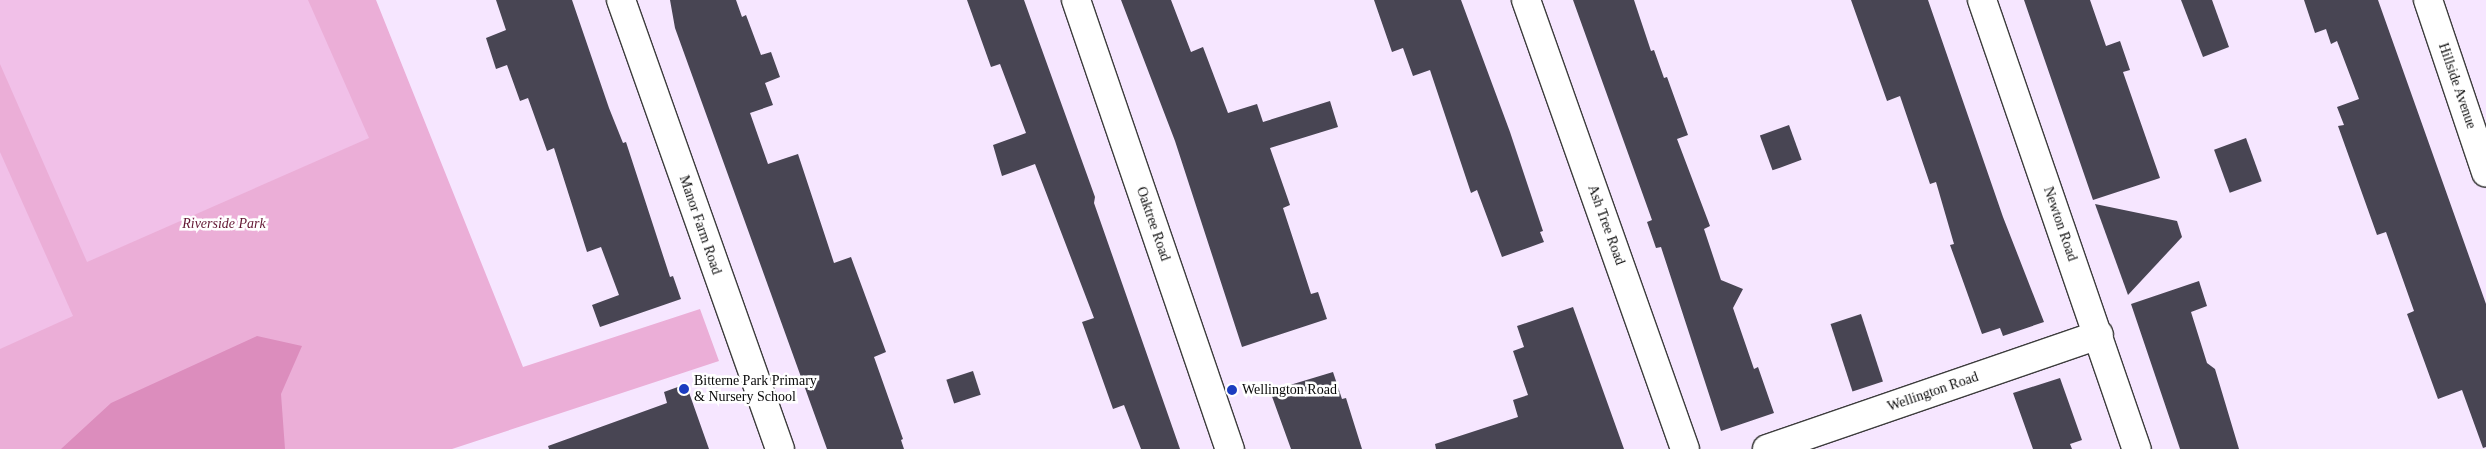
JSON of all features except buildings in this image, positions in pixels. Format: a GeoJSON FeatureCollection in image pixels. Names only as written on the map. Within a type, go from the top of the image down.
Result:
{"type":"FeatureCollection","features":[{"type":"Feature","properties":{"kind":"street","name":"Manor Farm Road"},"geometry":{"type":"LineString","coordinates":[[621,0],[780,449]]}},
{"type":"Feature","properties":{"kind":"street","name":"Oaktree Road"},"geometry":{"type":"LineString","coordinates":[[1076,0],[1230,449]]}},
{"type":"Feature","properties":{"kind":"street","name":"Ash Tree Road"},"geometry":{"type":"LineString","coordinates":[[1526,0],[1686,449]]}},
{"type":"Feature","properties":{"kind":"street","name":"Newton Road"},"geometry":{"type":"LineString","coordinates":[[1982,0],[2137,449]]}},
{"type":"Feature","properties":{"kind":"street","name":"Hillside Avenue"},"geometry":{"type":"LineString","coordinates":[[2428,0],[2486,172]]}},
{"type":"Feature","properties":{"kind":"street","name":"Wellington Road"},"geometry":{"type":"LineString","coordinates":[[1767,449],[2099,335]]}},
{"type":"Feature","properties":{"kind":"green space","name":"Riverside Park"},"geometry":{"type":"Polygon","coordinates":[[[0,0],[376,0],[523,367],[700,309],[719,361],[452,449],[0,449],[0,0]]]}},
{"type":"Feature","properties":{"kind":"shaded area"},"geometry":{"type":"Polygon","coordinates":[[[0,0],[308,0],[369,138],[87,262],[0,64],[0,0]]]}},
{"type":"Feature","properties":{"kind":"shaded area"},"geometry":{"type":"Polygon","coordinates":[[[0,152],[73,316],[0,349],[0,152]]]}},
{"type":"Feature","properties":{"kind":"shaded area"},"geometry":{"type":"Polygon","coordinates":[[[257,336],[302,346],[281,394],[285,449],[61,449],[111,403],[257,336]]]}},
{"type":"Feature","properties":{"kind":"place","name":"Bitterne Park Primary & Nursery School"},"geometry":{"type":"Point","coordinates":[684,389]}},
{"type":"Feature","properties":{"kind":"place","name":"Wellington Road"},"geometry":{"type":"Point","coordinates":[1232,390]}}]}
